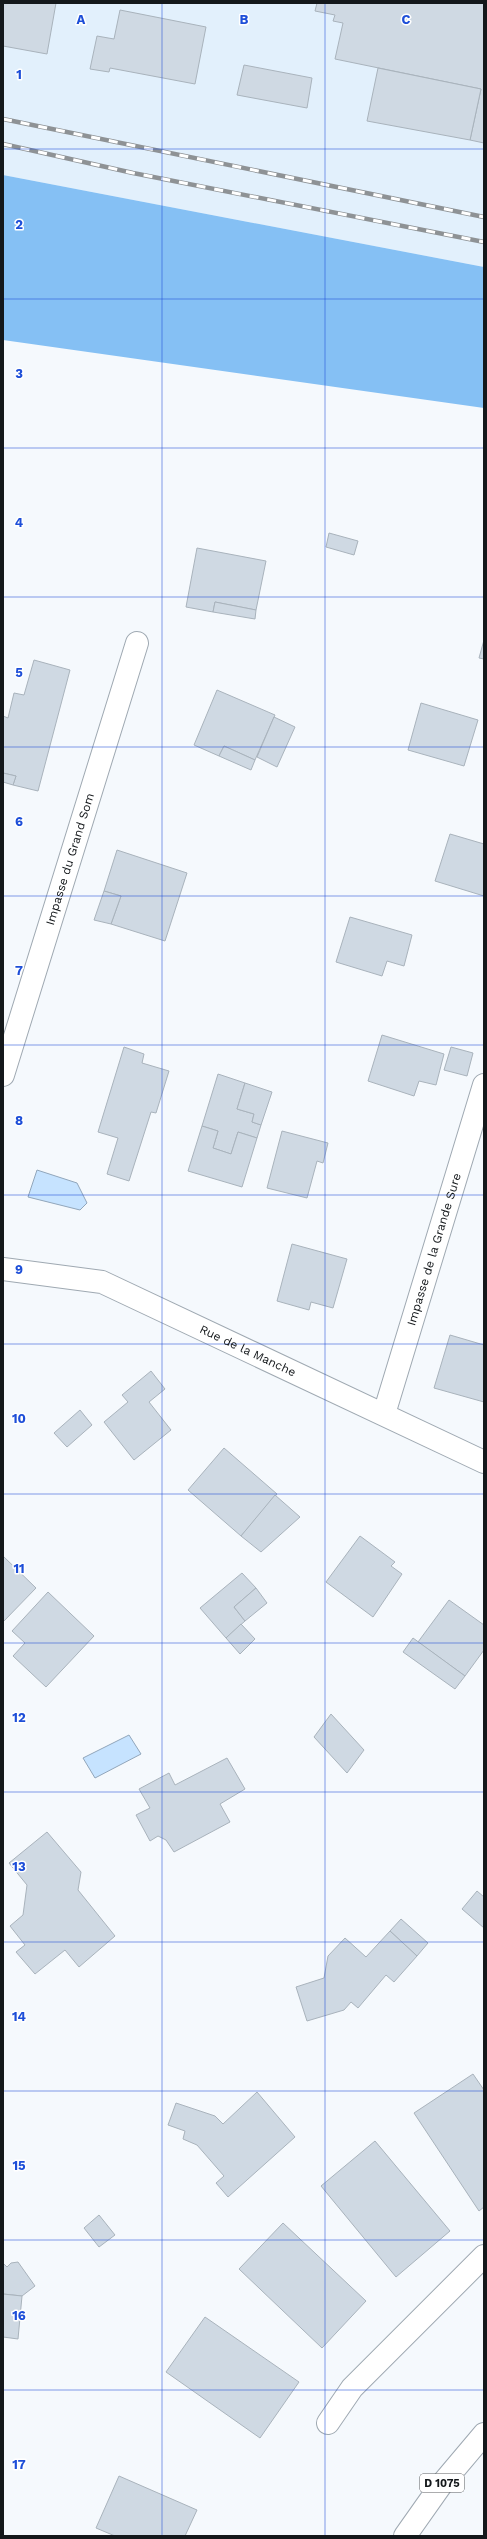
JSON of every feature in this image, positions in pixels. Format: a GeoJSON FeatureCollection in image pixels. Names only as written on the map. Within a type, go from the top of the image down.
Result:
{"type":"FeatureCollection","features":[{"type":"Feature","properties":{"kind":"street","name":"Impasse du Grand Som"},"geometry":{"type":"LineString","coordinates":[[3,1075],[137,643]]}},
{"type":"Feature","properties":{"kind":"street","name":"Impasse de la Grande Sure"},"geometry":{"type":"LineString","coordinates":[[384,1414],[484,1085]]}},
{"type":"Feature","properties":{"kind":"street","name":"Rue de la Manche"},"geometry":{"type":"LineString","coordinates":[[3,1269],[102,1282],[484,1462]]}},
{"type":"Feature","properties":{"kind":"street"},"geometry":{"type":"LineString","coordinates":[[328,2423],[352,2388],[484,2256]]}},
{"type":"Feature","properties":{"kind":"street","name":"D 1075"},"geometry":{"type":"LineString","coordinates":[[406,2536],[441,2485],[484,2434]]}},
{"type":"Feature","properties":{"kind":"shaded area"},"geometry":{"type":"Polygon","coordinates":[[[3,3],[484,3],[484,267],[3,175],[3,3]]]}},
{"type":"Feature","properties":{"kind":"shaded area"},"geometry":{"type":"Polygon","coordinates":[[[3,175],[484,267],[484,408],[3,340],[3,175]]]}},
{"type":"Feature","properties":{"kind":"shaded area"},"geometry":{"type":"Polygon","coordinates":[[[37,1170],[77,1183],[87,1203],[80,1210],[28,1197],[37,1170]]]}},
{"type":"Feature","properties":{"kind":"shaded area"},"geometry":{"type":"Polygon","coordinates":[[[129,1735],[141,1754],[95,1778],[83,1758],[129,1735]]]}},
{"type":"Feature","properties":{"kind":"building"},"geometry":{"type":"Polygon","coordinates":[[[3,3],[56,3],[47,54],[3,46],[3,3]]]}},
{"type":"Feature","properties":{"kind":"building"},"geometry":{"type":"Polygon","coordinates":[[[317,3],[484,3],[484,143],[470,140],[481,89],[335,59],[343,23],[333,21],[335,15],[315,11],[317,3]]]}},
{"type":"Feature","properties":{"kind":"building"},"geometry":{"type":"Polygon","coordinates":[[[120,10],[206,27],[195,84],[110,68],[109,72],[90,69],[97,36],[114,39],[120,10]]]}},
{"type":"Feature","properties":{"kind":"building"},"geometry":{"type":"Polygon","coordinates":[[[244,65],[312,78],[307,108],[237,95],[244,65]]]}},
{"type":"Feature","properties":{"kind":"building"},"geometry":{"type":"Polygon","coordinates":[[[378,68],[481,89],[470,140],[367,121],[378,68]]]}},
{"type":"Feature","properties":{"kind":"building"},"geometry":{"type":"Polygon","coordinates":[[[329,533],[358,541],[354,555],[326,547],[329,533]]]}},
{"type":"Feature","properties":{"kind":"building"},"geometry":{"type":"Polygon","coordinates":[[[197,548],[266,561],[256,610],[215,602],[213,612],[186,607],[197,548]]]}},
{"type":"Feature","properties":{"kind":"building"},"geometry":{"type":"Polygon","coordinates":[[[215,602],[256,610],[255,619],[213,612],[215,602]]]}},
{"type":"Feature","properties":{"kind":"building"},"geometry":{"type":"Polygon","coordinates":[[[484,640],[484,659],[479,658],[484,640]]]}},
{"type":"Feature","properties":{"kind":"building"},"geometry":{"type":"Polygon","coordinates":[[[34,660],[70,670],[38,791],[13,785],[16,776],[3,773],[3,716],[8,718],[14,693],[24,695],[34,660]]]}},
{"type":"Feature","properties":{"kind":"building"},"geometry":{"type":"Polygon","coordinates":[[[217,690],[275,715],[255,760],[224,746],[219,756],[194,745],[217,690]]]}},
{"type":"Feature","properties":{"kind":"building"},"geometry":{"type":"Polygon","coordinates":[[[421,703],[478,720],[464,766],[408,750],[421,703]]]}},
{"type":"Feature","properties":{"kind":"building"},"geometry":{"type":"Polygon","coordinates":[[[274,717],[295,727],[277,767],[257,757],[274,717]]]}},
{"type":"Feature","properties":{"kind":"building"},"geometry":{"type":"Polygon","coordinates":[[[224,746],[255,760],[251,770],[219,756],[224,746]]]}},
{"type":"Feature","properties":{"kind":"building"},"geometry":{"type":"Polygon","coordinates":[[[3,773],[16,776],[13,785],[3,782],[3,773]]]}},
{"type":"Feature","properties":{"kind":"building"},"geometry":{"type":"Polygon","coordinates":[[[450,834],[484,844],[484,896],[435,881],[450,834]]]}},
{"type":"Feature","properties":{"kind":"building"},"geometry":{"type":"Polygon","coordinates":[[[117,850],[187,873],[165,941],[111,924],[121,896],[104,891],[117,850]]]}},
{"type":"Feature","properties":{"kind":"building"},"geometry":{"type":"Polygon","coordinates":[[[104,891],[121,896],[111,924],[94,920],[104,891]]]}},
{"type":"Feature","properties":{"kind":"building"},"geometry":{"type":"Polygon","coordinates":[[[350,917],[412,935],[404,966],[387,961],[382,976],[336,962],[350,917]]]}},
{"type":"Feature","properties":{"kind":"building"},"geometry":{"type":"Polygon","coordinates":[[[382,1035],[444,1054],[436,1085],[419,1081],[414,1096],[368,1081],[382,1035]]]}},
{"type":"Feature","properties":{"kind":"building"},"geometry":{"type":"Polygon","coordinates":[[[124,1047],[144,1054],[142,1063],[169,1071],[156,1113],[151,1112],[129,1181],[107,1174],[118,1138],[98,1132],[124,1047]]]}},
{"type":"Feature","properties":{"kind":"building"},"geometry":{"type":"Polygon","coordinates":[[[451,1047],[473,1053],[467,1076],[444,1070],[451,1047]]]}},
{"type":"Feature","properties":{"kind":"building"},"geometry":{"type":"Polygon","coordinates":[[[218,1074],[245,1083],[237,1109],[254,1114],[252,1122],[261,1125],[257,1138],[238,1132],[231,1154],[213,1148],[218,1131],[202,1126],[218,1074]]]}},
{"type":"Feature","properties":{"kind":"building"},"geometry":{"type":"Polygon","coordinates":[[[245,1083],[272,1092],[261,1125],[252,1122],[254,1114],[237,1109],[245,1083]]]}},
{"type":"Feature","properties":{"kind":"building"},"geometry":{"type":"Polygon","coordinates":[[[202,1126],[218,1131],[213,1148],[231,1154],[238,1132],[257,1138],[242,1187],[188,1171],[202,1126]]]}},
{"type":"Feature","properties":{"kind":"building"},"geometry":{"type":"Polygon","coordinates":[[[282,1131],[328,1143],[323,1163],[317,1161],[307,1198],[267,1188],[282,1131]]]}},
{"type":"Feature","properties":{"kind":"building"},"geometry":{"type":"Polygon","coordinates":[[[292,1244],[347,1259],[333,1308],[311,1302],[309,1310],[277,1301],[292,1244]]]}},
{"type":"Feature","properties":{"kind":"building"},"geometry":{"type":"Polygon","coordinates":[[[450,1335],[484,1345],[484,1402],[434,1388],[450,1335]]]}},
{"type":"Feature","properties":{"kind":"building"},"geometry":{"type":"Polygon","coordinates":[[[151,1371],[165,1389],[149,1402],[171,1430],[134,1460],[104,1422],[128,1402],[122,1395],[151,1371]]]}},
{"type":"Feature","properties":{"kind":"building"},"geometry":{"type":"Polygon","coordinates":[[[80,1410],[92,1425],[67,1447],[54,1433],[80,1410]]]}},
{"type":"Feature","properties":{"kind":"building"},"geometry":{"type":"Polygon","coordinates":[[[224,1448],[277,1494],[241,1536],[188,1490],[224,1448]]]}},
{"type":"Feature","properties":{"kind":"building"},"geometry":{"type":"Polygon","coordinates":[[[275,1495],[300,1517],[261,1552],[241,1536],[275,1495]]]}},
{"type":"Feature","properties":{"kind":"building"},"geometry":{"type":"Polygon","coordinates":[[[360,1536],[395,1562],[391,1566],[402,1574],[373,1617],[326,1582],[360,1536]]]}},
{"type":"Feature","properties":{"kind":"building"},"geometry":{"type":"Polygon","coordinates":[[[3,1556],[36,1588],[3,1622],[3,1556]]]}},
{"type":"Feature","properties":{"kind":"building"},"geometry":{"type":"Polygon","coordinates":[[[242,1573],[256,1588],[234,1607],[245,1621],[226,1638],[200,1608],[242,1573]]]}},
{"type":"Feature","properties":{"kind":"building"},"geometry":{"type":"Polygon","coordinates":[[[256,1588],[267,1603],[245,1621],[234,1607],[256,1588]]]}},
{"type":"Feature","properties":{"kind":"building"},"geometry":{"type":"Polygon","coordinates":[[[48,1592],[94,1636],[46,1687],[13,1656],[25,1643],[12,1631],[48,1592]]]}},
{"type":"Feature","properties":{"kind":"building"},"geometry":{"type":"Polygon","coordinates":[[[449,1600],[484,1625],[484,1650],[465,1676],[418,1642],[449,1600]]]}},
{"type":"Feature","properties":{"kind":"building"},"geometry":{"type":"Polygon","coordinates":[[[241,1624],[255,1639],[240,1654],[226,1638],[241,1624]]]}},
{"type":"Feature","properties":{"kind":"building"},"geometry":{"type":"Polygon","coordinates":[[[413,1638],[465,1676],[455,1689],[403,1652],[413,1638]]]}},
{"type":"Feature","properties":{"kind":"building"},"geometry":{"type":"Polygon","coordinates":[[[331,1714],[364,1750],[347,1773],[314,1737],[331,1714]]]}},
{"type":"Feature","properties":{"kind":"building"},"geometry":{"type":"Polygon","coordinates":[[[227,1758],[245,1789],[220,1804],[230,1822],[174,1852],[166,1840],[158,1836],[150,1841],[136,1815],[150,1808],[139,1789],[169,1773],[175,1785],[227,1758]]]}},
{"type":"Feature","properties":{"kind":"building"},"geometry":{"type":"Polygon","coordinates":[[[47,1832],[81,1872],[78,1890],[115,1936],[79,1967],[65,1950],[35,1974],[16,1952],[25,1945],[10,1926],[23,1915],[27,1885],[9,1863],[47,1832]]]}},
{"type":"Feature","properties":{"kind":"building"},"geometry":{"type":"Polygon","coordinates":[[[477,1891],[484,1897],[484,1928],[462,1909],[477,1891]]]}},
{"type":"Feature","properties":{"kind":"building"},"geometry":{"type":"Polygon","coordinates":[[[401,1919],[428,1943],[417,1956],[390,1931],[401,1919]]]}},
{"type":"Feature","properties":{"kind":"building"},"geometry":{"type":"Polygon","coordinates":[[[390,1931],[417,1956],[394,1982],[386,1975],[358,2008],[351,2002],[344,2010],[307,2021],[296,1987],[324,1978],[328,1956],[345,1938],[366,1957],[390,1931]]]}},
{"type":"Feature","properties":{"kind":"building"},"geometry":{"type":"Polygon","coordinates":[[[473,2074],[484,2090],[484,2207],[479,2211],[414,2113],[473,2074]]]}},
{"type":"Feature","properties":{"kind":"building"},"geometry":{"type":"Polygon","coordinates":[[[257,2092],[295,2137],[228,2197],[216,2183],[224,2176],[197,2145],[183,2139],[185,2131],[168,2125],[176,2103],[215,2116],[223,2124],[257,2092]]]}},
{"type":"Feature","properties":{"kind":"building"},"geometry":{"type":"Polygon","coordinates":[[[375,2141],[450,2231],[396,2277],[321,2186],[375,2141]]]}},
{"type":"Feature","properties":{"kind":"building"},"geometry":{"type":"Polygon","coordinates":[[[99,2215],[115,2235],[99,2247],[84,2228],[99,2215]]]}},
{"type":"Feature","properties":{"kind":"building"},"geometry":{"type":"Polygon","coordinates":[[[283,2223],[366,2301],[322,2348],[239,2269],[283,2223]]]}},
{"type":"Feature","properties":{"kind":"building"},"geometry":{"type":"Polygon","coordinates":[[[18,2262],[35,2286],[22,2296],[3,2294],[3,2263],[7,2267],[11,2263],[18,2262]]]}},
{"type":"Feature","properties":{"kind":"building"},"geometry":{"type":"Polygon","coordinates":[[[3,2294],[22,2296],[18,2339],[3,2337],[3,2294]]]}},
{"type":"Feature","properties":{"kind":"building"},"geometry":{"type":"Polygon","coordinates":[[[205,2317],[299,2382],[260,2438],[166,2372],[205,2317]]]}},
{"type":"Feature","properties":{"kind":"building"},"geometry":{"type":"Polygon","coordinates":[[[119,2476],[197,2510],[185,2536],[115,2536],[96,2528],[119,2476]]]}},
{"type":"Feature","properties":{"kind":"railway"},"geometry":{"type":"LineString","coordinates":[[3,119],[484,217]]}},
{"type":"Feature","properties":{"kind":"railway"},"geometry":{"type":"LineString","coordinates":[[3,144],[133,173],[484,242]]}}]}
